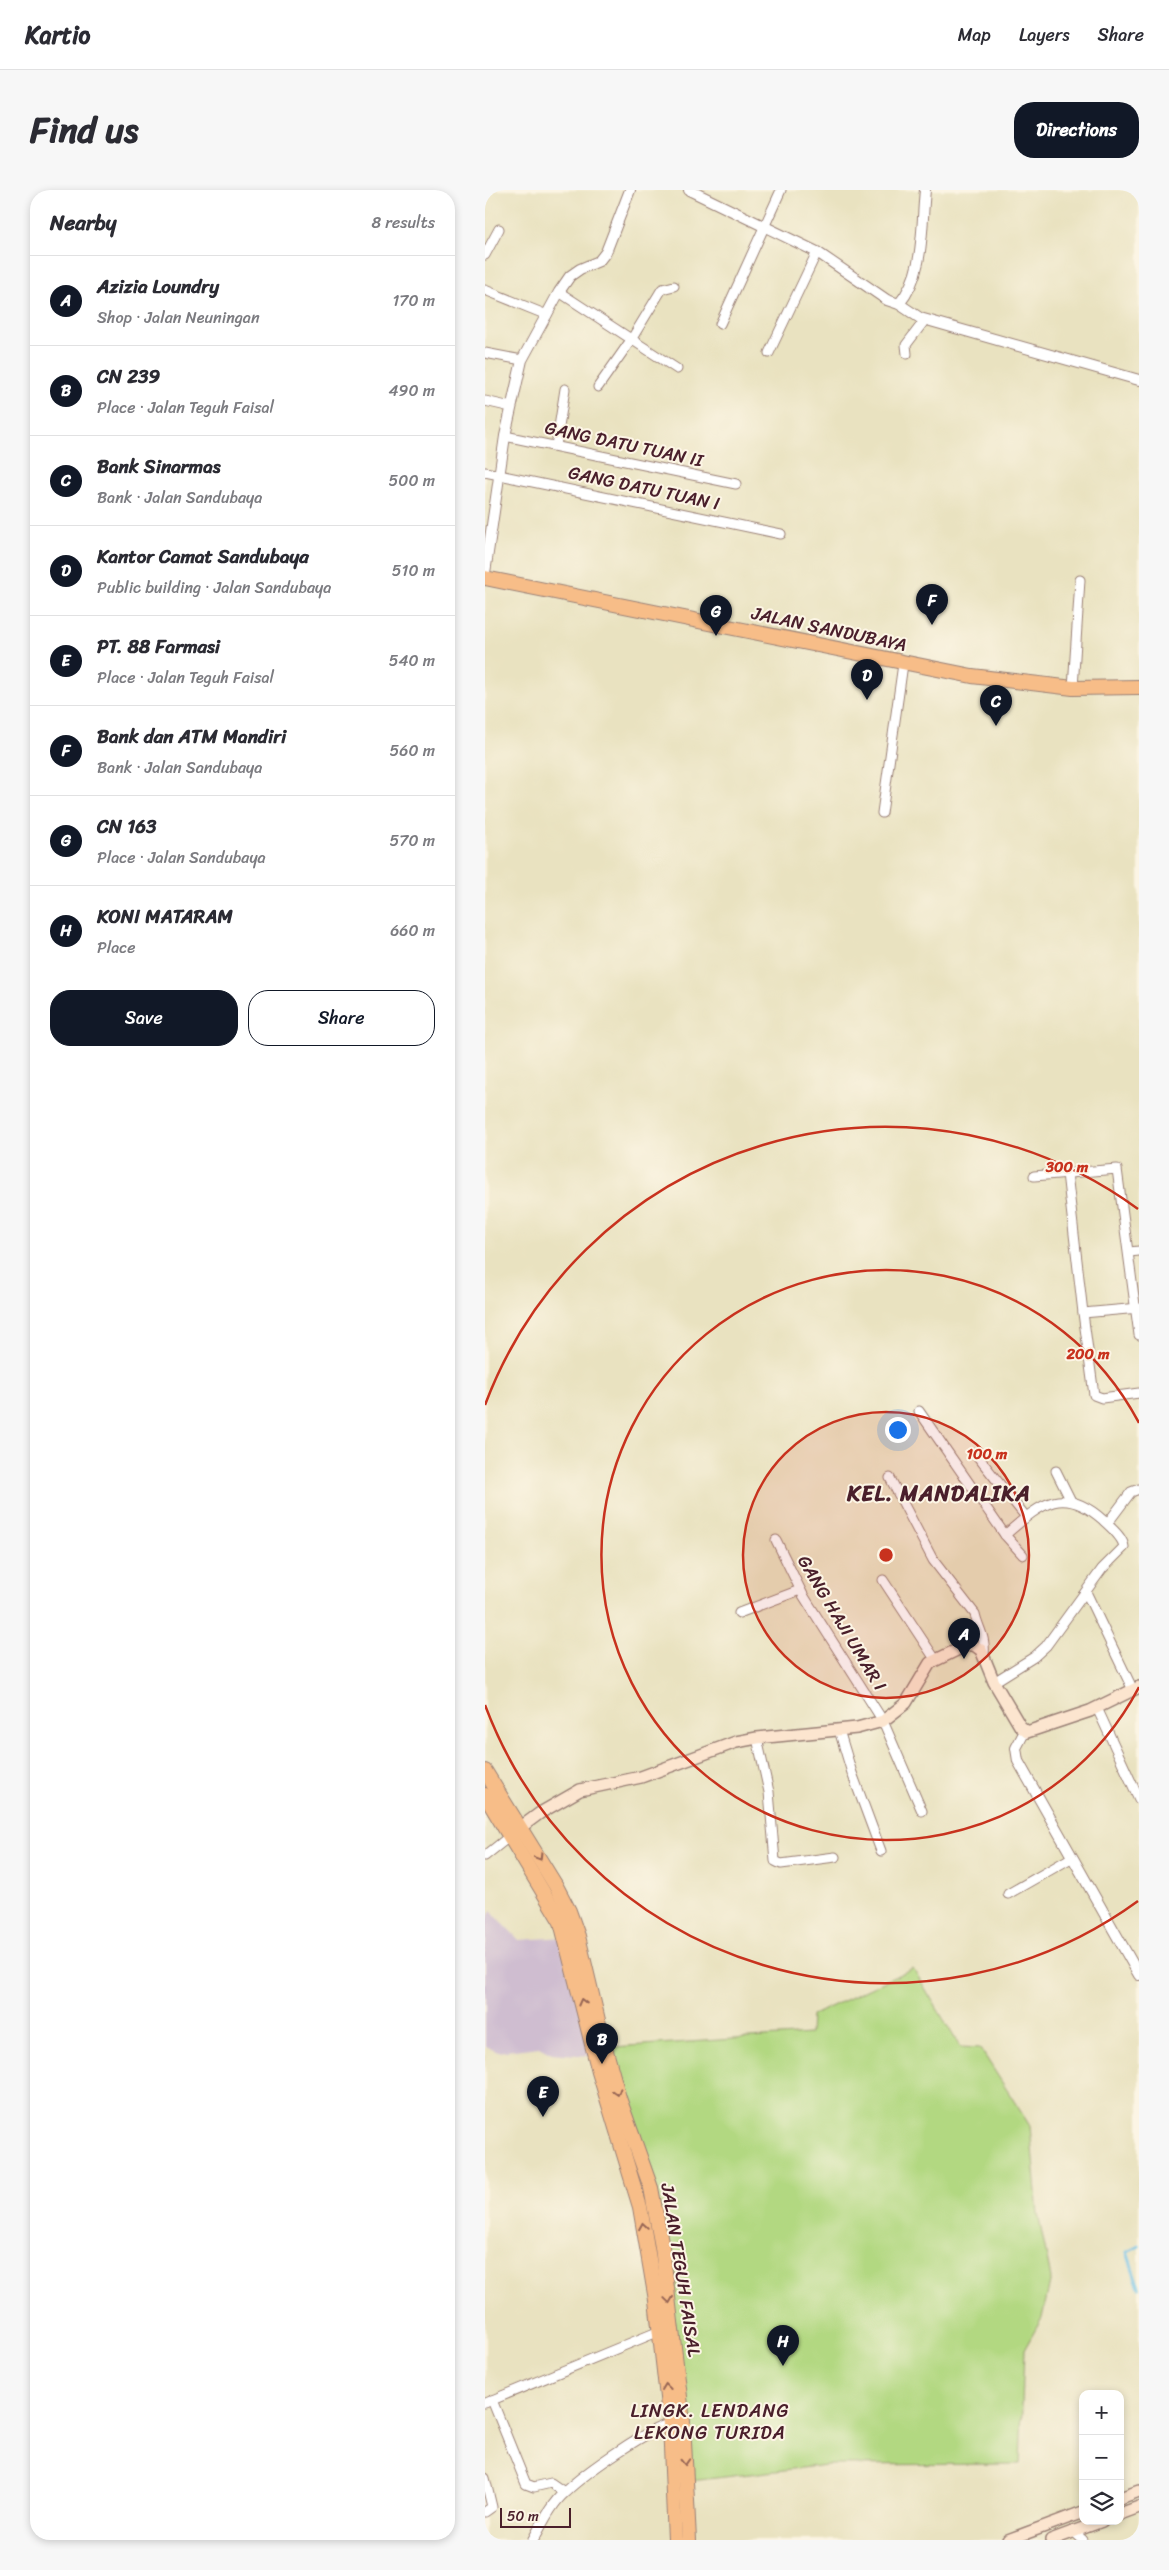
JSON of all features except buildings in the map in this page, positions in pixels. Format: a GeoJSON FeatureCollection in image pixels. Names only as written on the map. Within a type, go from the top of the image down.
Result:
{"type":"FeatureCollection","features":[{"type":"Feature","properties":{"kind":"highway","name":"JALAN SANDUBAYA"},"geometry":{"type":"LineString","coordinates":[[485,578],[903,664],[1001,680],[1073,688],[1139,688]]}},
{"type":"Feature","properties":{"kind":"highway","name":"JALAN TEGUH FAISAL"},"geometry":{"type":"LineString","coordinates":[[485,1771],[566,1937],[599,2072],[640,2207],[646,2249],[666,2329]]}},
{"type":"Feature","properties":{"kind":"highway","name":"JALAN TEGUH FAISAL"},"geometry":{"type":"LineString","coordinates":[[485,1795],[557,1886],[578,1936],[613,2076],[651,2188],[661,2247],[666,2329],[689,2540]]}},
{"type":"Feature","properties":{"kind":"highway"},"geometry":{"type":"LineString","coordinates":[[646,2249],[661,2247]]}},
{"type":"Feature","properties":{"kind":"highway","name":"JALAN TEGUH FAISAL"},"geometry":{"type":"LineString","coordinates":[[675,2540],[677,2423]]}},
{"type":"Feature","properties":{"kind":"main road"},"geometry":{"type":"LineString","coordinates":[[515,1831],[586,1788],[631,1780],[726,1745],[757,1738],[864,1727],[883,1721],[906,1703],[924,1669],[935,1658],[970,1644],[977,1646],[984,1654],[995,1682],[1020,1726],[1025,1731],[1033,1732],[1097,1708],[1136,1688]]}},
{"type":"Feature","properties":{"kind":"main road"},"geometry":{"type":"LineString","coordinates":[[1124,2497],[1139,2491]]}},
{"type":"Feature","properties":{"kind":"main road"},"geometry":{"type":"LineString","coordinates":[[1124,2513],[1139,2507]]}},
{"type":"Feature","properties":{"kind":"main road"},"geometry":{"type":"LineString","coordinates":[[1009,2540],[1079,2514]]}},
{"type":"Feature","properties":{"kind":"main road"},"geometry":{"type":"LineString","coordinates":[[1049,2525],[1053,2539],[1092,2525]]}},
{"type":"Feature","properties":{"kind":"street"},"geometry":{"type":"LineString","coordinates":[[485,573],[505,436],[522,360],[559,292],[575,272],[595,263],[604,254],[630,190]]}},
{"type":"Feature","properties":{"kind":"street"},"geometry":{"type":"LineString","coordinates":[[689,190],[817,252],[887,300],[899,304],[925,320],[1139,380]]}},
{"type":"Feature","properties":{"kind":"street"},"geometry":{"type":"LineString","coordinates":[[720,324],[781,190]]}},
{"type":"Feature","properties":{"kind":"street"},"geometry":{"type":"LineString","coordinates":[[899,304],[909,292],[915,278],[925,190]]}},
{"type":"Feature","properties":{"kind":"street"},"geometry":{"type":"LineString","coordinates":[[485,255],[499,229]]}},
{"type":"Feature","properties":{"kind":"street"},"geometry":{"type":"LineString","coordinates":[[769,353],[817,252]]}},
{"type":"Feature","properties":{"kind":"street"},"geometry":{"type":"LineString","coordinates":[[598,388],[631,340],[662,289],[674,286]]}},
{"type":"Feature","properties":{"kind":"street"},"geometry":{"type":"LineString","coordinates":[[485,290],[547,315]]}},
{"type":"Feature","properties":{"kind":"street"},"geometry":{"type":"LineString","coordinates":[[559,292],[677,369]]}},
{"type":"Feature","properties":{"kind":"street"},"geometry":{"type":"LineString","coordinates":[[907,354],[906,345],[925,320]]}},
{"type":"Feature","properties":{"kind":"street"},"geometry":{"type":"LineString","coordinates":[[485,353],[522,360]]}},
{"type":"Feature","properties":{"kind":"street"},"geometry":{"type":"LineString","coordinates":[[556,446],[565,389]]}},
{"type":"Feature","properties":{"kind":"street"},"geometry":{"type":"LineString","coordinates":[[485,401],[511,407]]}},
{"type":"Feature","properties":{"kind":"street","name":"GANG DATU TUAN II"},"geometry":{"type":"LineString","coordinates":[[505,436],[736,484]]}},
{"type":"Feature","properties":{"kind":"street","name":"GANG DATU TUAN I"},"geometry":{"type":"LineString","coordinates":[[485,472],[781,534]]}},
{"type":"Feature","properties":{"kind":"street"},"geometry":{"type":"LineString","coordinates":[[1073,688],[1080,580]]}},
{"type":"Feature","properties":{"kind":"street"},"geometry":{"type":"LineString","coordinates":[[882,813],[903,664]]}},
{"type":"Feature","properties":{"kind":"street"},"geometry":{"type":"LineString","coordinates":[[1033,1176],[1117,1169],[1139,1334]]}},
{"type":"Feature","properties":{"kind":"street"},"geometry":{"type":"LineString","coordinates":[[1067,1173],[1094,1395],[1103,1398],[1139,1393]]}},
{"type":"Feature","properties":{"kind":"street"},"geometry":{"type":"LineString","coordinates":[[1129,1252],[1139,1251]]}},
{"type":"Feature","properties":{"kind":"street"},"geometry":{"type":"LineString","coordinates":[[1083,1313],[1137,1308]]}},
{"type":"Feature","properties":{"kind":"street"},"geometry":{"type":"LineString","coordinates":[[919,1411],[1005,1535],[1023,1555]]}},
{"type":"Feature","properties":{"kind":"street"},"geometry":{"type":"LineString","coordinates":[[975,1453],[1026,1517]]}},
{"type":"Feature","properties":{"kind":"street"},"geometry":{"type":"LineString","coordinates":[[1056,1471],[1071,1501]]}},
{"type":"Feature","properties":{"kind":"street"},"geometry":{"type":"LineString","coordinates":[[890,1478],[933,1560],[975,1614],[977,1624],[984,1636],[984,1654]]}},
{"type":"Feature","properties":{"kind":"street"},"geometry":{"type":"LineString","coordinates":[[1110,1520],[1131,1492],[1139,1489]]}},
{"type":"Feature","properties":{"kind":"street"},"geometry":{"type":"LineString","coordinates":[[995,1682],[1040,1652],[1106,1564],[1121,1553],[1124,1548],[1117,1535],[1099,1517],[1084,1506],[1071,1501],[1058,1500],[1045,1503],[1005,1535]]}},
{"type":"Feature","properties":{"kind":"street","name":"GANG HAJI UMAR I"},"geometry":{"type":"LineString","coordinates":[[776,1540],[800,1590],[883,1721],[922,1811]]}},
{"type":"Feature","properties":{"kind":"street"},"geometry":{"type":"LineString","coordinates":[[883,1580],[935,1658]]}},
{"type":"Feature","properties":{"kind":"street"},"geometry":{"type":"LineString","coordinates":[[739,1614],[800,1590]]}},
{"type":"Feature","properties":{"kind":"street"},"geometry":{"type":"LineString","coordinates":[[1085,1592],[1136,1688]]}},
{"type":"Feature","properties":{"kind":"street"},"geometry":{"type":"LineString","coordinates":[[1097,1708],[1139,1799]]}},
{"type":"Feature","properties":{"kind":"street"},"geometry":{"type":"LineString","coordinates":[[839,1730],[850,1767],[881,1851]]}},
{"type":"Feature","properties":{"kind":"street"},"geometry":{"type":"LineString","coordinates":[[1025,1731],[1016,1748],[1018,1761],[1050,1815],[1071,1858],[1139,1975]]}},
{"type":"Feature","properties":{"kind":"street"},"geometry":{"type":"LineString","coordinates":[[757,1738],[769,1792],[775,1861],[781,1864],[835,1857]]}},
{"type":"Feature","properties":{"kind":"street"},"geometry":{"type":"LineString","coordinates":[[485,1856],[515,1831]]}},
{"type":"Feature","properties":{"kind":"street"},"geometry":{"type":"LineString","coordinates":[[1008,1894],[1071,1858]]}},
{"type":"Feature","properties":{"kind":"street"},"geometry":{"type":"LineString","coordinates":[[564,2492],[551,2483],[534,2487],[526,2484],[489,2401],[666,2329]]}},
{"type":"Feature","properties":{"kind":"street"},"geometry":{"type":"LineString","coordinates":[[533,2540],[564,2492],[596,2467],[661,2426],[677,2423]]}},
{"type":"Feature","properties":{"kind":"street"},"geometry":{"type":"LineString","coordinates":[[485,2478],[492,2507],[485,2512]]}},
{"type":"Feature","properties":{"kind":"street"},"geometry":{"type":"LineString","coordinates":[[1074,2532],[1083,2540]]}},
{"type":"Feature","properties":{"kind":"shaded area"},"geometry":{"type":"Polygon","coordinates":[[[491,1911],[519,1940],[565,1937],[592,2056],[550,2053],[539,2047],[498,2052],[485,2046],[485,1922],[491,1911]]]}},
{"type":"Feature","properties":{"kind":"green space"},"geometry":{"type":"Polygon","coordinates":[[[913,1968],[960,2047],[980,2048],[1030,2126],[1038,2214],[1051,2278],[1042,2318],[1024,2350],[1020,2464],[826,2465],[691,2481],[658,2198],[613,2047],[810,2034],[811,2016],[913,1968]]]}},
{"type":"Feature","properties":{"kind":"waterway"},"geometry":{"type":"LineString","coordinates":[[1139,2246],[1127,2252],[1139,2288]]}},
{"type":"Feature","properties":{"kind":"place","name":"Bank dan ATM Mandiri"},"geometry":{"type":"Point","coordinates":[932,625]}},
{"type":"Feature","properties":{"kind":"place","name":"CN 163"},"geometry":{"type":"Point","coordinates":[716,636]}},
{"type":"Feature","properties":{"kind":"place","name":"Kantor Camat Sandubaya"},"geometry":{"type":"Point","coordinates":[867,700]}},
{"type":"Feature","properties":{"kind":"place","name":"Bank Sinarmas"},"geometry":{"type":"Point","coordinates":[996,726]}},
{"type":"Feature","properties":{"kind":"place","name":"Azizia Loundry"},"geometry":{"type":"Point","coordinates":[964,1659]}},
{"type":"Feature","properties":{"kind":"place","name":"CN 239"},"geometry":{"type":"Point","coordinates":[602,2064]}},
{"type":"Feature","properties":{"kind":"place","name":"PT. 88 Farmasi"},"geometry":{"type":"Point","coordinates":[543,2117]}},
{"type":"Feature","properties":{"kind":"place","name":"KONI MATARAM"},"geometry":{"type":"Point","coordinates":[783,2366]}},
{"type":"Feature","properties":{"kind":"district","name":"KEL. MANDALIKA"},"geometry":{"type":"Point","coordinates":[939,1493]}},
{"type":"Feature","properties":{"kind":"district","name":"LINGK. LENDANG LEKONG TURIDA"},"geometry":{"type":"Point","coordinates":[710,2421]}}]}
